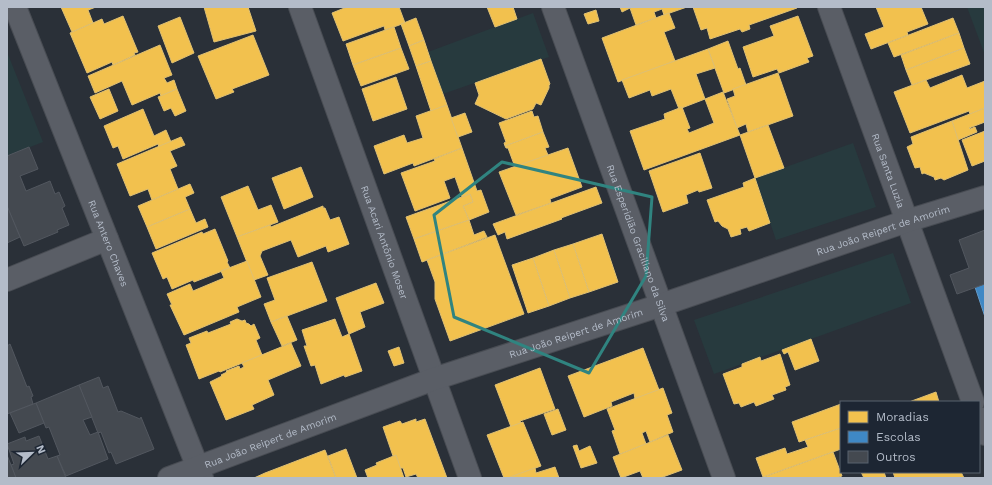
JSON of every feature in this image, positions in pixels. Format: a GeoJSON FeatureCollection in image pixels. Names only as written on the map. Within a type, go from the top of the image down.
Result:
{"type":"FeatureCollection","features":[{"type":"Feature","properties":{"kind":"street","name":"Rua Acari Antônio Moser"},"geometry":{"type":"LineString","coordinates":[[300,7],[470,478]]}},
{"type":"Feature","properties":{"kind":"street","name":"Rua Esperidião Graciliano da Silva"},"geometry":{"type":"LineString","coordinates":[[553,7],[724,478]]}},
{"type":"Feature","properties":{"kind":"street","name":"Rua Santa Luzia"},"geometry":{"type":"LineString","coordinates":[[829,7],[973,401]]}},
{"type":"Feature","properties":{"kind":"street","name":"Rua Antero Chaves"},"geometry":{"type":"LineString","coordinates":[[14,16],[107,239],[200,472]]}},
{"type":"Feature","properties":{"kind":"street","name":"Rua João Reipert de Amorim"},"geometry":{"type":"LineString","coordinates":[[169,478],[200,472],[434,379],[661,305],[907,221],[985,197]]}},
{"type":"Feature","properties":{"kind":"street"},"geometry":{"type":"LineString","coordinates":[[7,280],[107,239]]}},
{"type":"Feature","properties":{"kind":"street"},"geometry":{"type":"LineString","coordinates":[[980,421],[985,434]]}},
{"type":"Feature","properties":{"kind":"highlighted area"},"geometry":{"type":"Polygon","coordinates":[[[502,162],[652,197],[646,276],[589,373],[454,317],[434,215],[502,162]]]}},
{"type":"Feature","properties":{"kind":"green space"},"geometry":{"type":"Polygon","coordinates":[[[967,7],[985,7],[985,55],[967,7]]]}},
{"type":"Feature","properties":{"kind":"green space"},"geometry":{"type":"Polygon","coordinates":[[[533,13],[549,57],[443,94],[428,52],[533,13]]]}},
{"type":"Feature","properties":{"kind":"green space"},"geometry":{"type":"Polygon","coordinates":[[[7,52],[43,142],[7,156],[7,52]]]}},
{"type":"Feature","properties":{"kind":"green space"},"geometry":{"type":"Polygon","coordinates":[[[853,143],[876,207],[776,240],[755,178],[853,143]]]}},
{"type":"Feature","properties":{"kind":"green space"},"geometry":{"type":"Polygon","coordinates":[[[893,253],[911,303],[714,374],[694,320],[893,253]]]}},
{"type":"Feature","properties":{"kind":"building: Moradias"},"geometry":{"type":"Polygon","coordinates":[[[61,7],[96,7],[88,10],[93,23],[72,32],[61,7]]]}},
{"type":"Feature","properties":{"kind":"building: Moradias"},"geometry":{"type":"Polygon","coordinates":[[[204,7],[248,7],[256,31],[214,42],[204,7]]]}},
{"type":"Feature","properties":{"kind":"building: Moradias"},"geometry":{"type":"Polygon","coordinates":[[[347,7],[399,7],[405,23],[385,30],[384,26],[343,41],[332,13],[347,7]]]}},
{"type":"Feature","properties":{"kind":"building: Moradias"},"geometry":{"type":"Polygon","coordinates":[[[487,7],[513,7],[517,19],[495,27],[487,7]]]}},
{"type":"Feature","properties":{"kind":"building: Moradias"},"geometry":{"type":"Polygon","coordinates":[[[620,7],[687,7],[664,15],[662,9],[654,12],[656,18],[636,25],[630,8],[622,12],[620,7]]]}},
{"type":"Feature","properties":{"kind":"building: Moradias"},"geometry":{"type":"Polygon","coordinates":[[[693,7],[797,8],[749,25],[750,29],[742,32],[740,29],[710,39],[707,28],[701,30],[693,7]]]}},
{"type":"Feature","properties":{"kind":"building: Moradias"},"geometry":{"type":"Polygon","coordinates":[[[876,7],[921,7],[928,24],[907,32],[908,35],[871,49],[865,34],[884,27],[876,7]]]}},
{"type":"Feature","properties":{"kind":"building: Moradias"},"geometry":{"type":"Polygon","coordinates":[[[596,10],[599,21],[588,24],[584,14],[596,10]]]}},
{"type":"Feature","properties":{"kind":"building: Moradias"},"geometry":{"type":"Polygon","coordinates":[[[669,13],[675,28],[664,32],[675,61],[618,82],[602,38],[669,13]]]}},
{"type":"Feature","properties":{"kind":"building: Moradias"},"geometry":{"type":"Polygon","coordinates":[[[123,16],[138,52],[134,53],[135,55],[113,65],[112,62],[87,73],[70,33],[102,19],[104,24],[123,16]]]}},
{"type":"Feature","properties":{"kind":"building: Moradias"},"geometry":{"type":"Polygon","coordinates":[[[798,16],[813,56],[807,58],[809,62],[779,73],[777,69],[753,77],[743,47],[774,36],[770,26],[798,16]]]}},
{"type":"Feature","properties":{"kind":"building: Moradias"},"geometry":{"type":"Polygon","coordinates":[[[180,17],[194,53],[172,63],[158,26],[180,17]]]}},
{"type":"Feature","properties":{"kind":"building: Moradias"},"geometry":{"type":"Polygon","coordinates":[[[416,18],[424,40],[409,46],[401,24],[416,18]]]}},
{"type":"Feature","properties":{"kind":"building: Moradias"},"geometry":{"type":"Polygon","coordinates":[[[953,18],[959,33],[894,57],[888,43],[953,18]]]}},
{"type":"Feature","properties":{"kind":"building: Moradias"},"geometry":{"type":"Polygon","coordinates":[[[394,27],[401,48],[353,65],[346,44],[394,27]]]}},
{"type":"Feature","properties":{"kind":"building: Moradias"},"geometry":{"type":"Polygon","coordinates":[[[959,33],[964,48],[906,70],[901,55],[959,33]]]}},
{"type":"Feature","properties":{"kind":"building: Moradias"},"geometry":{"type":"Polygon","coordinates":[[[253,35],[269,75],[232,89],[234,92],[216,99],[198,56],[253,35]]]}},
{"type":"Feature","properties":{"kind":"building: Moradias"},"geometry":{"type":"Polygon","coordinates":[[[424,40],[431,61],[416,66],[409,46],[424,40]]]}},
{"type":"Feature","properties":{"kind":"building: Moradias"},"geometry":{"type":"Polygon","coordinates":[[[728,41],[738,69],[740,68],[746,85],[724,93],[708,49],[728,41]]]}},
{"type":"Feature","properties":{"kind":"building: Moradias"},"geometry":{"type":"Polygon","coordinates":[[[160,45],[172,75],[164,78],[167,83],[174,80],[177,89],[161,96],[160,93],[132,105],[122,81],[95,93],[88,76],[160,45]]]}},
{"type":"Feature","properties":{"kind":"building: Moradias"},"geometry":{"type":"Polygon","coordinates":[[[401,48],[409,69],[361,86],[353,65],[401,48]]]}},
{"type":"Feature","properties":{"kind":"building: Moradias"},"geometry":{"type":"Polygon","coordinates":[[[964,48],[970,64],[912,85],[906,70],[964,48]]]}},
{"type":"Feature","properties":{"kind":"building: Moradias"},"geometry":{"type":"Polygon","coordinates":[[[708,49],[715,68],[696,74],[705,99],[679,109],[671,89],[652,96],[650,90],[629,98],[622,80],[708,49]]]}},
{"type":"Feature","properties":{"kind":"building: Moradias"},"geometry":{"type":"Polygon","coordinates":[[[541,59],[550,84],[541,105],[536,103],[533,109],[506,119],[475,104],[479,95],[475,83],[541,59]]]}},
{"type":"Feature","properties":{"kind":"building: Moradias"},"geometry":{"type":"Polygon","coordinates":[[[431,61],[447,105],[431,111],[416,66],[431,61]]]}},
{"type":"Feature","properties":{"kind":"building: Moradias"},"geometry":{"type":"Polygon","coordinates":[[[778,73],[793,116],[748,132],[746,124],[737,128],[727,99],[735,96],[733,89],[778,73]]]}},
{"type":"Feature","properties":{"kind":"building: Moradias"},"geometry":{"type":"Polygon","coordinates":[[[962,75],[967,88],[985,81],[985,108],[970,114],[969,111],[910,133],[894,92],[926,80],[930,88],[962,75]]]}},
{"type":"Feature","properties":{"kind":"building: Moradias"},"geometry":{"type":"Polygon","coordinates":[[[396,77],[407,109],[373,121],[362,89],[396,77]]]}},
{"type":"Feature","properties":{"kind":"building: Moradias"},"geometry":{"type":"Polygon","coordinates":[[[109,89],[118,111],[100,119],[90,97],[109,89]]]}},
{"type":"Feature","properties":{"kind":"building: Moradias"},"geometry":{"type":"Polygon","coordinates":[[[177,89],[186,111],[175,116],[171,108],[164,111],[158,97],[177,89]]]}},
{"type":"Feature","properties":{"kind":"building: Moradias"},"geometry":{"type":"Polygon","coordinates":[[[723,92],[740,135],[644,170],[630,131],[665,119],[664,114],[682,107],[690,128],[687,129],[689,133],[714,123],[705,99],[723,92]]]}},
{"type":"Feature","properties":{"kind":"building: Moradias"},"geometry":{"type":"Polygon","coordinates":[[[447,105],[462,148],[414,166],[413,163],[384,174],[374,146],[404,135],[407,143],[423,138],[416,116],[447,105]]]}},
{"type":"Feature","properties":{"kind":"building: Moradias"},"geometry":{"type":"Polygon","coordinates":[[[985,108],[985,122],[969,128],[975,127],[977,132],[958,140],[952,121],[985,108]]]}},
{"type":"Feature","properties":{"kind":"building: Moradias"},"geometry":{"type":"Polygon","coordinates":[[[143,109],[154,136],[166,130],[171,142],[159,147],[158,144],[123,159],[118,146],[113,148],[104,126],[143,109]]]}},
{"type":"Feature","properties":{"kind":"building: Moradias"},"geometry":{"type":"Polygon","coordinates":[[[532,111],[534,117],[538,116],[543,132],[505,146],[504,143],[506,142],[499,123],[532,111]]]}},
{"type":"Feature","properties":{"kind":"building: Moradias"},"geometry":{"type":"Polygon","coordinates":[[[465,113],[472,132],[458,137],[451,118],[465,113]]]}},
{"type":"Feature","properties":{"kind":"building: Moradias"},"geometry":{"type":"Polygon","coordinates":[[[952,121],[968,170],[944,180],[941,178],[935,180],[934,177],[924,173],[922,174],[920,167],[915,168],[907,147],[913,144],[911,137],[952,121]]]}},
{"type":"Feature","properties":{"kind":"building: Moradias"},"geometry":{"type":"Polygon","coordinates":[[[768,125],[784,168],[755,178],[740,135],[768,125]]]}},
{"type":"Feature","properties":{"kind":"building: Moradias"},"geometry":{"type":"Polygon","coordinates":[[[985,131],[985,161],[972,166],[962,140],[985,131]]]}},
{"type":"Feature","properties":{"kind":"building: Moradias"},"geometry":{"type":"Polygon","coordinates":[[[543,132],[549,147],[545,148],[548,155],[515,167],[508,148],[505,146],[543,132]]]}},
{"type":"Feature","properties":{"kind":"building: Moradias"},"geometry":{"type":"Polygon","coordinates":[[[181,137],[185,145],[170,151],[177,166],[170,169],[178,189],[152,200],[148,189],[130,196],[117,164],[181,137]]]}},
{"type":"Feature","properties":{"kind":"building: Moradias"},"geometry":{"type":"Polygon","coordinates":[[[462,148],[477,191],[481,190],[489,212],[469,220],[463,206],[473,202],[470,194],[462,197],[455,177],[444,181],[450,198],[415,211],[401,173],[435,161],[434,159],[462,148]]]}},
{"type":"Feature","properties":{"kind":"building: Moradias"},"geometry":{"type":"Polygon","coordinates":[[[568,148],[582,187],[550,199],[551,203],[516,215],[499,172],[568,148]]]}},
{"type":"Feature","properties":{"kind":"building: Moradias"},"geometry":{"type":"Polygon","coordinates":[[[700,153],[712,188],[699,192],[698,190],[686,195],[688,203],[663,212],[649,171],[700,153]]]}},
{"type":"Feature","properties":{"kind":"building: Moradias"},"geometry":{"type":"Polygon","coordinates":[[[301,167],[313,197],[284,209],[272,178],[301,167]]]}},
{"type":"Feature","properties":{"kind":"building: Moradias"},"geometry":{"type":"Polygon","coordinates":[[[755,178],[770,223],[749,231],[747,227],[740,229],[741,234],[731,237],[728,229],[722,226],[718,221],[715,222],[707,200],[744,187],[743,183],[755,178]]]}},
{"type":"Feature","properties":{"kind":"building: Moradias"},"geometry":{"type":"Polygon","coordinates":[[[190,184],[194,193],[185,197],[190,209],[147,227],[138,206],[190,184]]]}},
{"type":"Feature","properties":{"kind":"building: Moradias"},"geometry":{"type":"Polygon","coordinates":[[[248,186],[258,210],[271,205],[278,222],[237,237],[221,197],[248,186]]]}},
{"type":"Feature","properties":{"kind":"building: Moradias"},"geometry":{"type":"Polygon","coordinates":[[[596,187],[602,203],[507,239],[505,232],[498,235],[493,224],[596,187]]]}},
{"type":"Feature","properties":{"kind":"building: Moradias"},"geometry":{"type":"Polygon","coordinates":[[[470,194],[473,202],[463,206],[469,220],[414,239],[406,217],[470,194]]]}},
{"type":"Feature","properties":{"kind":"building: Moradias"},"geometry":{"type":"Polygon","coordinates":[[[323,206],[330,220],[339,217],[349,244],[328,252],[326,246],[298,257],[291,240],[262,251],[260,256],[268,275],[254,280],[237,237],[270,225],[271,227],[323,206]]]}},
{"type":"Feature","properties":{"kind":"building: Moradias"},"geometry":{"type":"Polygon","coordinates":[[[190,209],[196,223],[205,219],[208,227],[156,249],[147,227],[190,209]]]}},
{"type":"Feature","properties":{"kind":"building: Moradias"},"geometry":{"type":"Polygon","coordinates":[[[469,220],[474,235],[484,231],[487,237],[422,262],[414,239],[469,220]]]}},
{"type":"Feature","properties":{"kind":"building: Moradias"},"geometry":{"type":"Polygon","coordinates":[[[215,229],[230,268],[194,282],[193,280],[172,289],[167,277],[163,279],[152,253],[202,232],[203,234],[215,229]]]}},
{"type":"Feature","properties":{"kind":"building: Moradias"},"geometry":{"type":"Polygon","coordinates":[[[602,234],[618,282],[589,292],[573,244],[602,234]]]}},
{"type":"Feature","properties":{"kind":"building: Moradias"},"geometry":{"type":"Polygon","coordinates":[[[495,235],[524,314],[450,341],[435,299],[435,282],[427,260],[495,235]]]}},
{"type":"Feature","properties":{"kind":"building: Moradias"},"geometry":{"type":"Polygon","coordinates":[[[573,244],[589,292],[570,298],[554,250],[573,244]]]}},
{"type":"Feature","properties":{"kind":"building: Moradias"},"geometry":{"type":"Polygon","coordinates":[[[554,250],[570,298],[549,306],[533,258],[554,250]]]}},
{"type":"Feature","properties":{"kind":"building: Moradias"},"geometry":{"type":"Polygon","coordinates":[[[533,258],[549,306],[528,313],[512,265],[533,258]]]}},
{"type":"Feature","properties":{"kind":"building: Moradias"},"geometry":{"type":"Polygon","coordinates":[[[247,261],[261,297],[237,307],[239,312],[184,335],[170,305],[172,305],[167,294],[190,284],[193,291],[224,278],[221,271],[247,261]]]}},
{"type":"Feature","properties":{"kind":"building: Moradias"},"geometry":{"type":"Polygon","coordinates":[[[312,262],[327,301],[271,322],[264,304],[275,300],[267,278],[312,262]]]}},
{"type":"Feature","properties":{"kind":"building: Moradias"},"geometry":{"type":"Polygon","coordinates":[[[376,283],[384,303],[360,312],[365,327],[349,334],[336,298],[376,283]]]}},
{"type":"Feature","properties":{"kind":"building: Moradias"},"geometry":{"type":"Polygon","coordinates":[[[287,316],[297,340],[282,346],[271,322],[287,316]]]}},
{"type":"Feature","properties":{"kind":"building: Moradias"},"geometry":{"type":"Polygon","coordinates":[[[237,319],[242,321],[245,320],[246,323],[251,326],[254,324],[260,338],[256,340],[262,355],[199,379],[186,345],[191,343],[189,338],[207,331],[208,333],[231,324],[230,322],[237,319]]]}},
{"type":"Feature","properties":{"kind":"building: Moradias"},"geometry":{"type":"Polygon","coordinates":[[[335,319],[342,337],[349,334],[362,371],[345,377],[344,375],[321,384],[315,365],[311,366],[304,346],[307,346],[302,330],[335,319]]]}},
{"type":"Feature","properties":{"kind":"building: Moradias"},"geometry":{"type":"Polygon","coordinates":[[[811,339],[819,361],[795,370],[788,352],[784,354],[782,350],[811,339]]]}},
{"type":"Feature","properties":{"kind":"building: Moradias"},"geometry":{"type":"Polygon","coordinates":[[[291,343],[301,366],[268,380],[274,395],[252,405],[254,409],[226,420],[210,382],[222,376],[221,375],[227,372],[226,371],[239,366],[240,369],[244,367],[242,363],[291,343]]]}},
{"type":"Feature","properties":{"kind":"building: Moradias"},"geometry":{"type":"Polygon","coordinates":[[[399,347],[404,363],[394,366],[388,351],[399,347]]]}},
{"type":"Feature","properties":{"kind":"building: Moradias"},"geometry":{"type":"Polygon","coordinates":[[[643,348],[659,390],[635,399],[634,393],[611,402],[612,406],[584,417],[568,376],[643,348]]]}},
{"type":"Feature","properties":{"kind":"building: Moradias"},"geometry":{"type":"Polygon","coordinates":[[[780,354],[790,385],[785,387],[786,390],[772,395],[774,399],[756,406],[754,402],[741,407],[739,403],[734,404],[723,374],[742,367],[742,364],[760,357],[761,361],[780,354]]]}},
{"type":"Feature","properties":{"kind":"building: Moradias"},"geometry":{"type":"Polygon","coordinates":[[[540,368],[555,409],[520,421],[521,423],[511,427],[495,385],[540,368]]]}},
{"type":"Feature","properties":{"kind":"building: Moradias"},"geometry":{"type":"Polygon","coordinates":[[[663,388],[672,413],[667,415],[673,432],[650,442],[646,431],[642,433],[646,444],[620,454],[612,431],[615,430],[607,409],[663,388]]]}},
{"type":"Feature","properties":{"kind":"building: Moradias"},"geometry":{"type":"Polygon","coordinates":[[[936,392],[939,401],[912,401],[936,392]]]}},
{"type":"Feature","properties":{"kind":"building: Moradias"},"geometry":{"type":"Polygon","coordinates":[[[840,404],[840,428],[799,442],[792,422],[840,404]]]}},
{"type":"Feature","properties":{"kind":"building: Moradias"},"geometry":{"type":"Polygon","coordinates":[[[558,409],[566,430],[552,435],[544,414],[558,409]]]}},
{"type":"Feature","properties":{"kind":"building: Moradias"},"geometry":{"type":"Polygon","coordinates":[[[416,419],[416,422],[425,419],[447,478],[418,478],[416,474],[406,477],[403,468],[400,468],[396,455],[393,456],[383,427],[400,421],[402,424],[416,419]]]}},
{"type":"Feature","properties":{"kind":"building: Moradias"},"geometry":{"type":"Polygon","coordinates":[[[523,422],[541,466],[508,478],[504,478],[487,435],[523,422]]]}},
{"type":"Feature","properties":{"kind":"building: Moradias"},"geometry":{"type":"Polygon","coordinates":[[[840,428],[840,449],[763,477],[756,458],[785,448],[787,454],[808,447],[805,440],[840,428]]]}},
{"type":"Feature","properties":{"kind":"building: Moradias"},"geometry":{"type":"Polygon","coordinates":[[[668,435],[682,470],[660,478],[643,478],[640,471],[621,478],[613,457],[668,435]]]}},
{"type":"Feature","properties":{"kind":"building: Moradias"},"geometry":{"type":"Polygon","coordinates":[[[577,445],[579,451],[590,446],[597,463],[581,468],[573,446],[577,445]]]}},
{"type":"Feature","properties":{"kind":"building: Moradias"},"geometry":{"type":"Polygon","coordinates":[[[346,449],[357,478],[336,478],[328,456],[346,449]]]}},
{"type":"Feature","properties":{"kind":"building: Moradias"},"geometry":{"type":"Polygon","coordinates":[[[325,450],[336,478],[254,478],[265,473],[325,450]]]}},
{"type":"Feature","properties":{"kind":"building: Moradias"},"geometry":{"type":"Polygon","coordinates":[[[833,452],[842,476],[836,478],[761,478],[833,452]]]}},
{"type":"Feature","properties":{"kind":"building: Moradias"},"geometry":{"type":"Polygon","coordinates":[[[396,455],[404,478],[368,478],[365,470],[377,465],[376,463],[396,455]]]}},
{"type":"Feature","properties":{"kind":"building: Moradias"},"geometry":{"type":"Polygon","coordinates":[[[555,467],[559,478],[510,477],[535,468],[536,473],[555,467]]]}},
{"type":"Feature","properties":{"kind":"building: Moradias"},"geometry":{"type":"Polygon","coordinates":[[[862,473],[884,473],[886,478],[864,478],[862,473]]]}},
{"type":"Feature","properties":{"kind":"building: Moradias"},"geometry":{"type":"Polygon","coordinates":[[[893,473],[962,473],[964,478],[895,478],[893,473]]]}},
{"type":"Feature","properties":{"kind":"building: Escolas"},"geometry":{"type":"Polygon","coordinates":[[[985,284],[985,317],[975,287],[985,284]]]}},
{"type":"Feature","properties":{"kind":"building: Outros"},"geometry":{"type":"Polygon","coordinates":[[[29,147],[38,169],[20,176],[26,191],[50,181],[55,194],[59,192],[65,206],[62,208],[69,225],[57,230],[58,232],[24,246],[7,206],[7,156],[29,147]]]}},
{"type":"Feature","properties":{"kind":"building: Outros"},"geometry":{"type":"Polygon","coordinates":[[[7,206],[20,237],[7,243],[7,206]]]}},
{"type":"Feature","properties":{"kind":"building: Outros"},"geometry":{"type":"Polygon","coordinates":[[[985,230],[985,284],[957,294],[950,275],[969,268],[959,240],[985,230]]]}},
{"type":"Feature","properties":{"kind":"building: Outros"},"geometry":{"type":"Polygon","coordinates":[[[10,344],[27,387],[29,386],[33,396],[31,397],[33,404],[7,414],[7,346],[10,344]]]}},
{"type":"Feature","properties":{"kind":"building: Outros"},"geometry":{"type":"Polygon","coordinates":[[[99,377],[103,388],[108,386],[118,412],[121,411],[140,419],[141,417],[154,449],[116,464],[111,452],[109,453],[101,432],[98,433],[79,385],[99,377]]]}},
{"type":"Feature","properties":{"kind":"building: Outros"},"geometry":{"type":"Polygon","coordinates":[[[79,385],[92,417],[83,420],[90,435],[98,432],[108,459],[66,476],[57,456],[60,455],[49,427],[46,428],[36,403],[79,385]]]}},
{"type":"Feature","properties":{"kind":"building: Outros"},"geometry":{"type":"Polygon","coordinates":[[[36,403],[44,423],[19,433],[10,413],[36,403]]]}},
{"type":"Feature","properties":{"kind":"building: Outros"},"geometry":{"type":"Polygon","coordinates":[[[39,436],[48,459],[57,456],[66,478],[16,478],[11,465],[14,464],[7,444],[25,437],[26,441],[39,436]]]}},
{"type":"Feature","properties":{"kind":"building: Outros"},"geometry":{"type":"Polygon","coordinates":[[[7,455],[11,465],[16,478],[7,478],[7,455]]]}}]}
